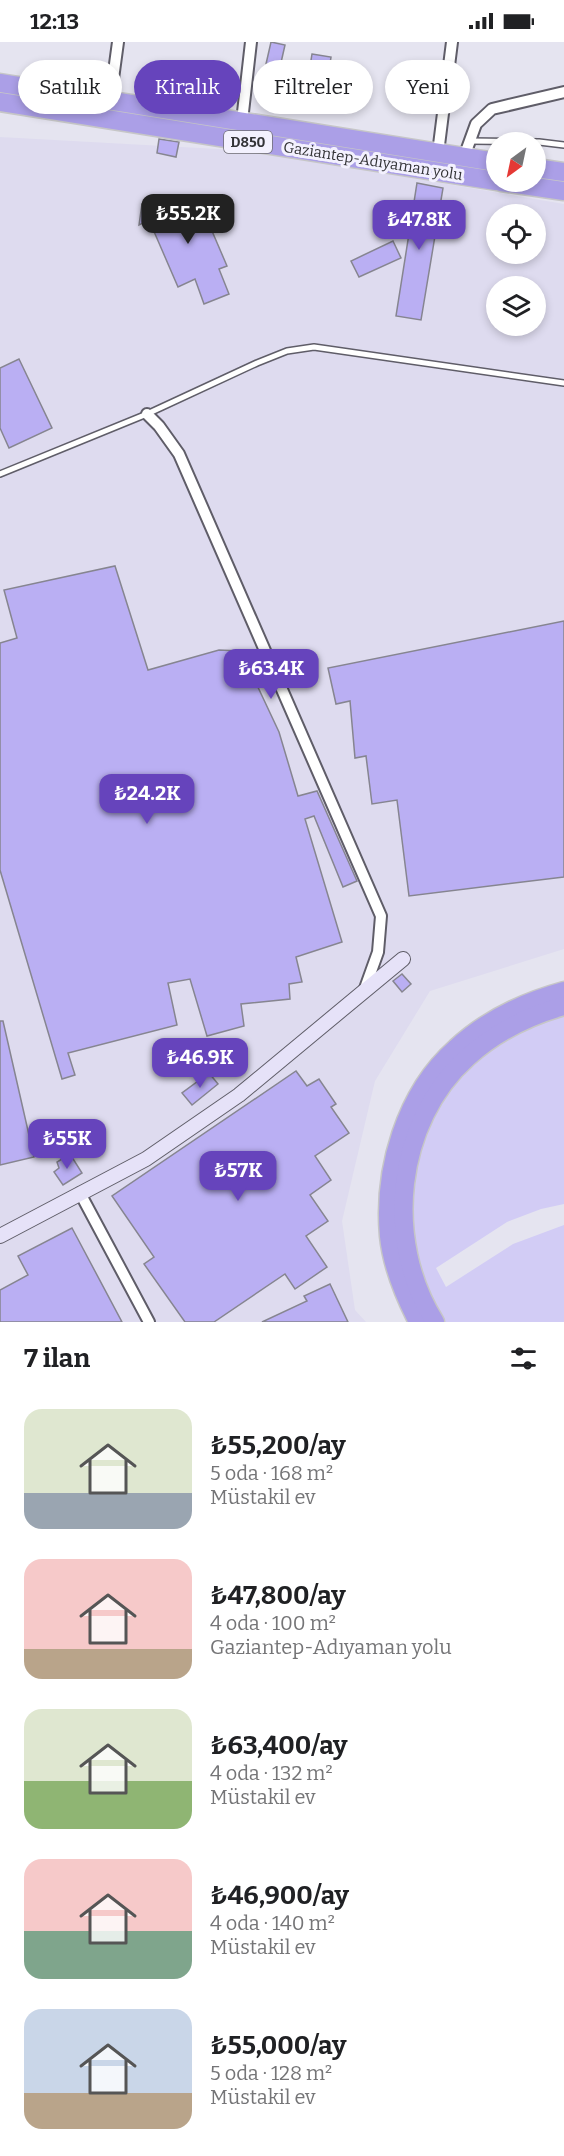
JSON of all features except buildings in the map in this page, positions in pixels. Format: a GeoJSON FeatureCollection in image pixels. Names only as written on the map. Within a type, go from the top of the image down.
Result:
{"type":"FeatureCollection","features":[{"type":"Feature","properties":{"kind":"highway","name":"Gaziantep-Adıyaman yolu"},"geometry":{"type":"LineString","coordinates":[[0,83],[18,86]]}},
{"type":"Feature","properties":{"kind":"highway","name":"Gaziantep-Adıyaman yolu"},"geometry":{"type":"LineString","coordinates":[[0,102],[486,179]]}},
{"type":"Feature","properties":{"kind":"highway","name":"Gaziantep-Adıyaman yolu"},"geometry":{"type":"LineString","coordinates":[[122,103],[438,153],[467,149],[486,158]]}},
{"type":"Feature","properties":{"kind":"highway"},"geometry":{"type":"LineString","coordinates":[[546,169],[564,172]]}},
{"type":"Feature","properties":{"kind":"highway"},"geometry":{"type":"LineString","coordinates":[[546,188],[564,191]]}},
{"type":"Feature","properties":{"kind":"highway"},"geometry":{"type":"LineString","coordinates":[[418,1322],[394,1265],[389,1237],[388,1202],[394,1158],[406,1122],[426,1083],[455,1048],[492,1021],[518,1006],[564,991]]}},
{"type":"Feature","properties":{"kind":"highway"},"geometry":{"type":"LineString","coordinates":[[435,1322],[422,1299],[413,1273],[406,1249],[404,1229],[403,1198],[406,1176],[420,1126],[428,1109],[453,1072],[474,1052],[501,1032],[521,1021],[564,1006]]}},
{"type":"Feature","properties":{"kind":"street"},"geometry":{"type":"LineString","coordinates":[[116,60],[118,42]]}},
{"type":"Feature","properties":{"kind":"street"},"geometry":{"type":"LineString","coordinates":[[242,122],[251,42]]}},
{"type":"Feature","properties":{"kind":"street"},"geometry":{"type":"LineString","coordinates":[[438,153],[452,42]]}},
{"type":"Feature","properties":{"kind":"street"},"geometry":{"type":"LineString","coordinates":[[467,149],[476,124],[492,109],[564,92]]}},
{"type":"Feature","properties":{"kind":"street"},"geometry":{"type":"LineString","coordinates":[[147,414],[159,426],[179,454],[381,916],[378,952],[364,992]]}},
{"type":"Feature","properties":{"kind":"street"},"geometry":{"type":"LineString","coordinates":[[0,1236],[146,1159],[239,1095],[403,959]]}},
{"type":"Feature","properties":{"kind":"street"},"geometry":{"type":"LineString","coordinates":[[80,1193],[149,1322]]}},
{"type":"Feature","properties":{"kind":"lane"},"geometry":{"type":"LineString","coordinates":[[467,149],[539,142],[564,145]]}},
{"type":"Feature","properties":{"kind":"lane"},"geometry":{"type":"LineString","coordinates":[[0,474],[147,414],[287,351],[314,347],[564,383]]}},
{"type":"Feature","properties":{"kind":"shaded area"},"geometry":{"type":"Polygon","coordinates":[[[0,137],[254,151],[564,204],[564,949],[430,991],[375,1081],[342,1221],[355,1310],[366,1322],[0,1322],[0,137]]]}},
{"type":"Feature","properties":{"kind":"shaded area"},"geometry":{"type":"Polygon","coordinates":[[[564,1014],[564,1204],[541,1209],[507,1222],[436,1268],[446,1287],[513,1244],[564,1225],[564,1322],[443,1322],[421,1279],[412,1247],[410,1218],[412,1189],[427,1130],[440,1103],[456,1079],[476,1060],[521,1030],[564,1014]]]}}]}
